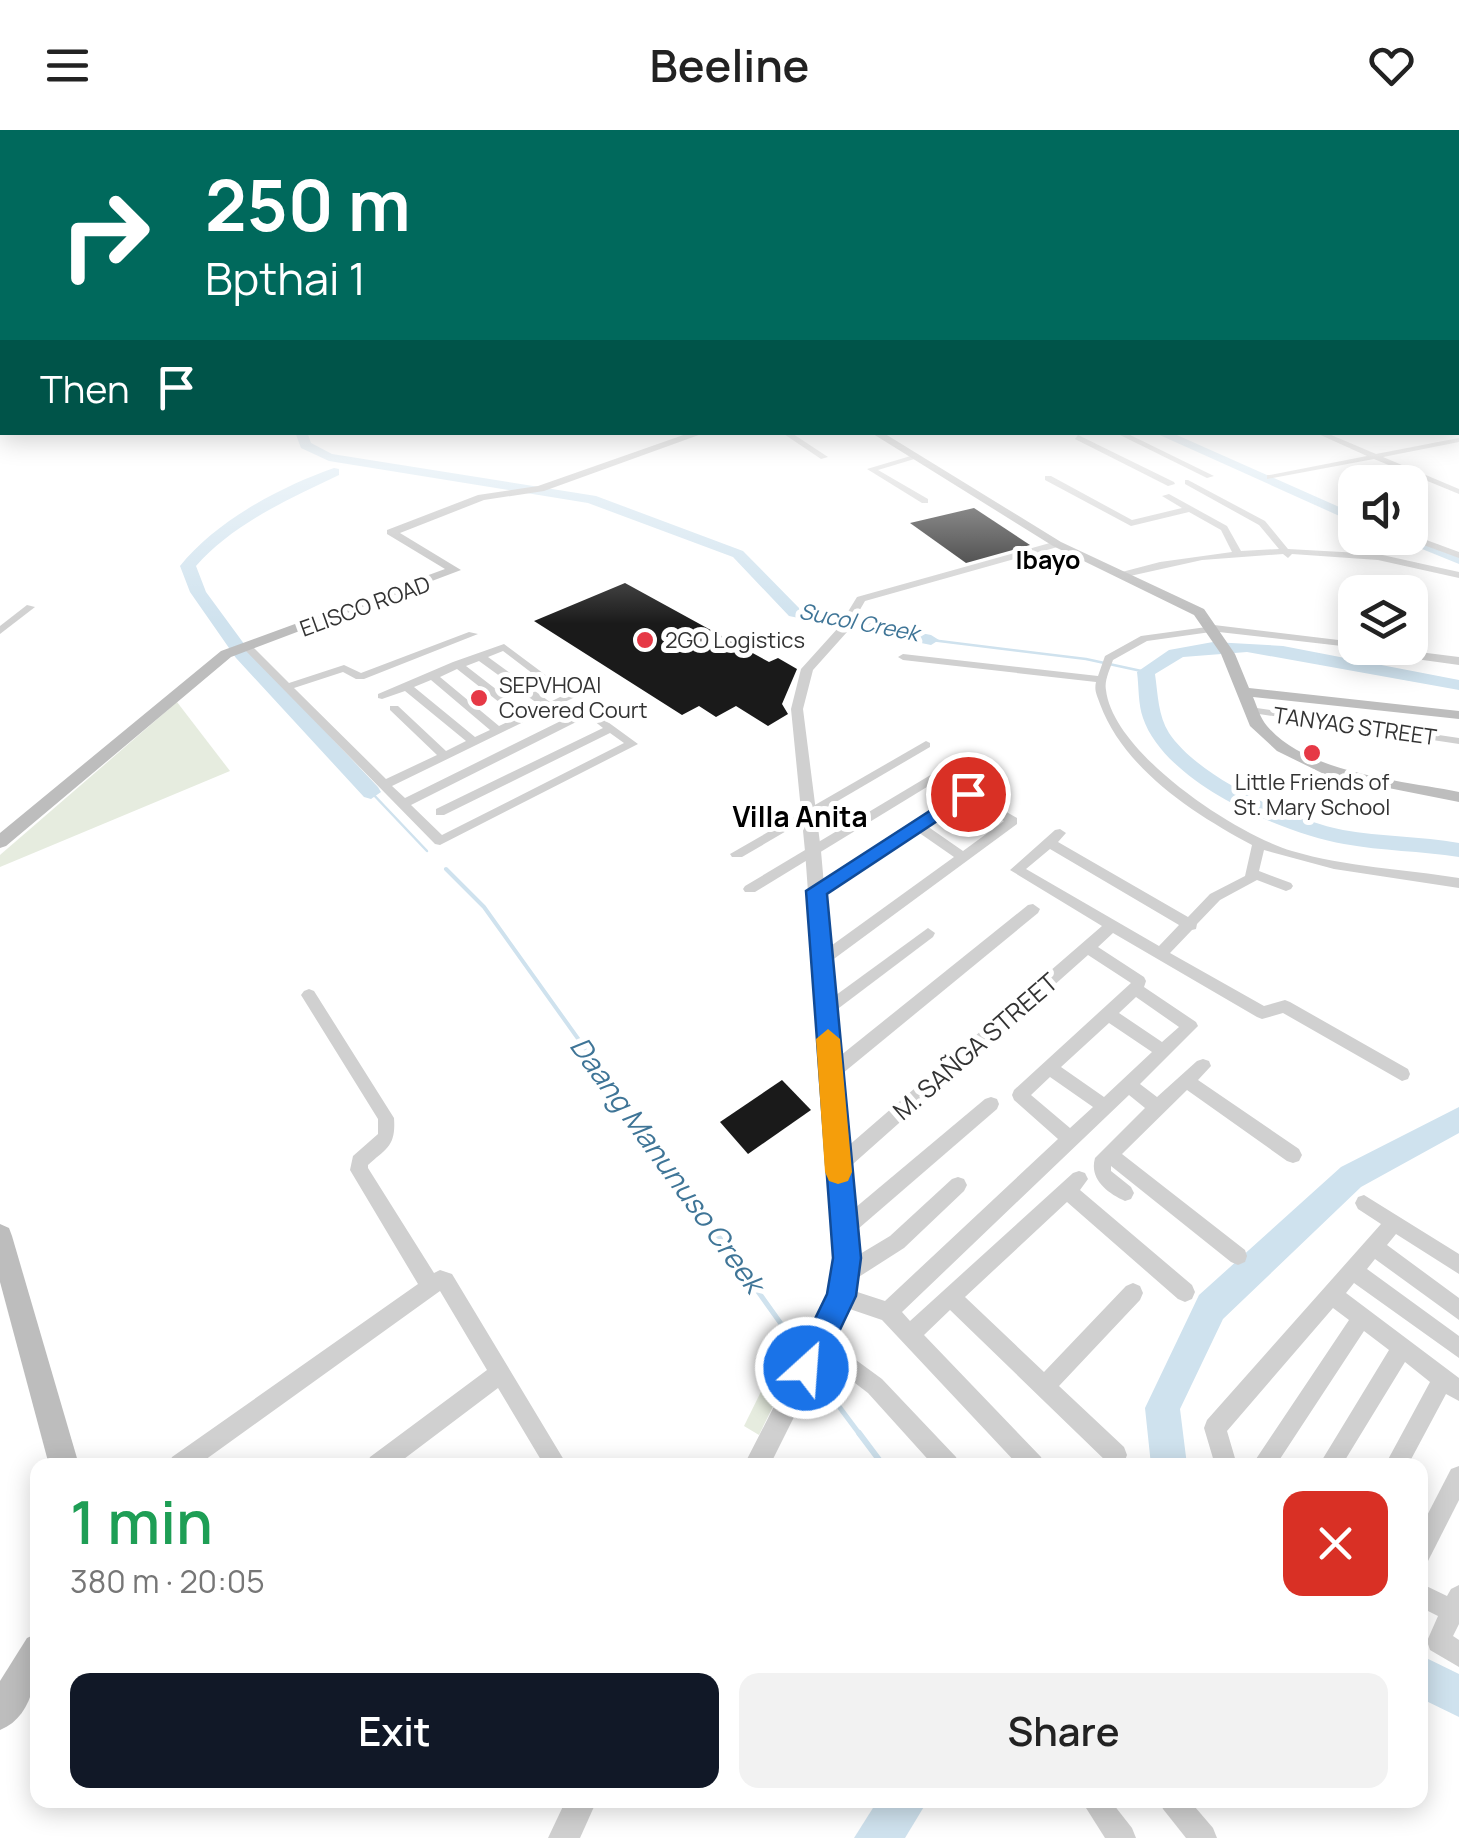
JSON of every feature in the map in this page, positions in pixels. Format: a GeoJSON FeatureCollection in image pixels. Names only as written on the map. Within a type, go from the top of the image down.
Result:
{"type":"FeatureCollection","features":[{"type":"Feature","properties":{"kind":"main road","name":"ELISCO ROAD"},"geometry":{"type":"LineString","coordinates":[[0,842],[241,648],[454,572],[440,559],[392,534],[398,529],[472,500],[540,488],[611,464]]}},
{"type":"Feature","properties":{"kind":"main road"},"geometry":{"type":"LineString","coordinates":[[928,464],[1057,544],[1182,601],[1214,629],[1258,726],[1283,748],[1334,772],[1459,797]]}},
{"type":"Feature","properties":{"kind":"main road"},"geometry":{"type":"LineString","coordinates":[[1245,692],[1459,715]]}},
{"type":"Feature","properties":{"kind":"main road"},"geometry":{"type":"LineString","coordinates":[[0,1236],[62,1458]]}},
{"type":"Feature","properties":{"kind":"main road"},"geometry":{"type":"LineString","coordinates":[[0,1713],[30,1662]]}},
{"type":"Feature","properties":{"kind":"street"},"geometry":{"type":"LineString","coordinates":[[893,464],[871,470],[924,500]]}},
{"type":"Feature","properties":{"kind":"street"},"geometry":{"type":"LineString","coordinates":[[1131,464],[1172,484]]}},
{"type":"Feature","properties":{"kind":"street"},"geometry":{"type":"LineString","coordinates":[[1148,487],[1210,476],[1184,464]]}},
{"type":"Feature","properties":{"kind":"street"},"geometry":{"type":"LineString","coordinates":[[1270,477],[1336,464]]}},
{"type":"Feature","properties":{"kind":"street"},"geometry":{"type":"LineString","coordinates":[[1392,464],[1459,492]]}},
{"type":"Feature","properties":{"kind":"street"},"geometry":{"type":"LineString","coordinates":[[1048,478],[1128,522],[1190,509]]}},
{"type":"Feature","properties":{"kind":"street"},"geometry":{"type":"LineString","coordinates":[[1069,480],[1145,520]]}},
{"type":"Feature","properties":{"kind":"street"},"geometry":{"type":"LineString","coordinates":[[1188,482],[1262,523],[1288,554]]}},
{"type":"Feature","properties":{"kind":"street"},"geometry":{"type":"LineString","coordinates":[[1073,492],[1086,489]]}},
{"type":"Feature","properties":{"kind":"street"},"geometry":{"type":"LineString","coordinates":[[1166,496],[1226,530],[1238,554]]}},
{"type":"Feature","properties":{"kind":"street"},"geometry":{"type":"LineString","coordinates":[[1428,543],[1459,556]]}},
{"type":"Feature","properties":{"kind":"street"},"geometry":{"type":"LineString","coordinates":[[761,1458],[842,1296],[846,1274],[813,851],[798,742],[801,684],[814,657],[861,600],[1057,544]]}},
{"type":"Feature","properties":{"kind":"street"},"geometry":{"type":"LineString","coordinates":[[1122,575],[1178,558],[1288,554],[1397,557],[1459,575]]}},
{"type":"Feature","properties":{"kind":"street"},"geometry":{"type":"LineString","coordinates":[[3,625],[30,607]]}},
{"type":"Feature","properties":{"kind":"street"},"geometry":{"type":"LineString","coordinates":[[1338,644],[1214,629],[1147,635],[1119,647],[1104,668],[1103,707],[1114,730],[1146,768],[1259,843],[1289,854],[1459,883]]}},
{"type":"Feature","properties":{"kind":"street"},"geometry":{"type":"LineString","coordinates":[[288,687],[342,669],[360,678],[472,634]]}},
{"type":"Feature","properties":{"kind":"street"},"geometry":{"type":"LineString","coordinates":[[241,648],[288,687],[440,841],[632,744],[506,648],[382,696]]}},
{"type":"Feature","properties":{"kind":"street"},"geometry":{"type":"LineString","coordinates":[[478,656],[550,707]]}},
{"type":"Feature","properties":{"kind":"street"},"geometry":{"type":"LineString","coordinates":[[1428,656],[1459,661]]}},
{"type":"Feature","properties":{"kind":"street"},"geometry":{"type":"LineString","coordinates":[[903,657],[1104,668]]}},
{"type":"Feature","properties":{"kind":"street"},"geometry":{"type":"LineString","coordinates":[[457,664],[526,718]]}},
{"type":"Feature","properties":{"kind":"street"},"geometry":{"type":"LineString","coordinates":[[431,675],[498,731]]}},
{"type":"Feature","properties":{"kind":"street"},"geometry":{"type":"LineString","coordinates":[[406,686],[474,742]]}},
{"type":"Feature","properties":{"kind":"street"},"geometry":{"type":"LineString","coordinates":[[383,785],[550,707],[579,704]]}},
{"type":"Feature","properties":{"kind":"street"},"geometry":{"type":"LineString","coordinates":[[403,804],[537,737],[579,704]]}},
{"type":"Feature","properties":{"kind":"street"},"geometry":{"type":"LineString","coordinates":[[394,708],[445,756]]}},
{"type":"Feature","properties":{"kind":"street","name":"TANYAG STREET"},"geometry":{"type":"LineString","coordinates":[[1250,710],[1459,741]]}},
{"type":"Feature","properties":{"kind":"street"},"geometry":{"type":"LineString","coordinates":[[440,812],[611,728]]}},
{"type":"Feature","properties":{"kind":"street"},"geometry":{"type":"LineString","coordinates":[[537,737],[580,771]]}},
{"type":"Feature","properties":{"kind":"street"},"geometry":{"type":"LineString","coordinates":[[737,854],[926,745]]}},
{"type":"Feature","properties":{"kind":"street"},"geometry":{"type":"LineString","coordinates":[[483,764],[522,799]]}},
{"type":"Feature","properties":{"kind":"street"},"geometry":{"type":"LineString","coordinates":[[750,889],[954,765]]}},
{"type":"Feature","properties":{"kind":"street"},"geometry":{"type":"LineString","coordinates":[[422,794],[460,831]]}},
{"type":"Feature","properties":{"kind":"street"},"geometry":{"type":"LineString","coordinates":[[816,891],[968,794],[1013,821],[822,960]]}},
{"type":"Feature","properties":{"kind":"street"},"geometry":{"type":"LineString","coordinates":[[918,826],[963,857]]}},
{"type":"Feature","properties":{"kind":"street"},"geometry":{"type":"LineString","coordinates":[[1192,924],[1055,838],[1017,870],[1262,1012],[1285,1006],[1402,1074]]}},
{"type":"Feature","properties":{"kind":"street"},"geometry":{"type":"LineString","coordinates":[[1160,954],[1214,897],[1253,874],[1259,843]]}},
{"type":"Feature","properties":{"kind":"street"},"geometry":{"type":"LineString","coordinates":[[1253,874],[1286,886]]}},
{"type":"Feature","properties":{"kind":"street"},"geometry":{"type":"LineString","coordinates":[[831,1072],[1033,910]]}},
{"type":"Feature","properties":{"kind":"street","name":"M. SAÑGA STREET"},"geometry":{"type":"LineString","coordinates":[[838,1166],[1112,926]]}},
{"type":"Feature","properties":{"kind":"street"},"geometry":{"type":"LineString","coordinates":[[826,1010],[928,933]]}},
{"type":"Feature","properties":{"kind":"street"},"geometry":{"type":"LineString","coordinates":[[1071,1140],[1020,1098],[1136,989],[1139,981],[1087,947]]}},
{"type":"Feature","properties":{"kind":"street"},"geometry":{"type":"LineString","coordinates":[[888,1312],[1196,1021],[1136,989]]}},
{"type":"Feature","properties":{"kind":"street"},"geometry":{"type":"LineString","coordinates":[[309,995],[386,1118],[388,1138],[359,1162],[360,1170],[500,1372],[552,1458]]}},
{"type":"Feature","properties":{"kind":"street"},"geometry":{"type":"LineString","coordinates":[[1108,1014],[1161,1050]]}},
{"type":"Feature","properties":{"kind":"street"},"geometry":{"type":"LineString","coordinates":[[1125,1193],[1099,1169],[1156,1107],[1203,1066]]}},
{"type":"Feature","properties":{"kind":"street"},"geometry":{"type":"LineString","coordinates":[[1050,1068],[1104,1107]]}},
{"type":"Feature","properties":{"kind":"street"},"geometry":{"type":"LineString","coordinates":[[1185,1080],[1293,1155]]}},
{"type":"Feature","properties":{"kind":"street"},"geometry":{"type":"LineString","coordinates":[[1127,1084],[1156,1107]]}},
{"type":"Feature","properties":{"kind":"street"},"geometry":{"type":"LineString","coordinates":[[844,1229],[990,1104]]}},
{"type":"Feature","properties":{"kind":"street"},"geometry":{"type":"LineString","coordinates":[[1109,1154],[1238,1256]]}},
{"type":"Feature","properties":{"kind":"street"},"geometry":{"type":"LineString","coordinates":[[846,1274],[897,1242],[958,1184]]}},
{"type":"Feature","properties":{"kind":"street"},"geometry":{"type":"LineString","coordinates":[[908,1335],[1074,1185],[1186,1292]]}},
{"type":"Feature","properties":{"kind":"street"},"geometry":{"type":"LineString","coordinates":[[1364,1203],[1459,1266]]}},
{"type":"Feature","properties":{"kind":"street"},"geometry":{"type":"LineString","coordinates":[[1224,1458],[1215,1428],[1394,1223]]}},
{"type":"Feature","properties":{"kind":"street"},"geometry":{"type":"LineString","coordinates":[[1374,1247],[1459,1310]]}},
{"type":"Feature","properties":{"kind":"street"},"geometry":{"type":"LineString","coordinates":[[1354,1271],[1459,1348]]}},
{"type":"Feature","properties":{"kind":"street"},"geometry":{"type":"LineString","coordinates":[[190,1458],[438,1283]]}},
{"type":"Feature","properties":{"kind":"street"},"geometry":{"type":"LineString","coordinates":[[1044,1387],[1133,1293]]}},
{"type":"Feature","properties":{"kind":"street"},"geometry":{"type":"LineString","coordinates":[[1331,1294],[1451,1385],[1401,1458]]}},
{"type":"Feature","properties":{"kind":"street"},"geometry":{"type":"LineString","coordinates":[[842,1296],[888,1312],[1026,1458]]}},
{"type":"Feature","properties":{"kind":"street"},"geometry":{"type":"LineString","coordinates":[[952,1298],[1116,1455]]}},
{"type":"Feature","properties":{"kind":"street"},"geometry":{"type":"LineString","coordinates":[[1268,1458],[1362,1317]]}},
{"type":"Feature","properties":{"kind":"street"},"geometry":{"type":"LineString","coordinates":[[1334,1458],[1402,1348]]}},
{"type":"Feature","properties":{"kind":"street"},"geometry":{"type":"LineString","coordinates":[[812,1356],[875,1386],[942,1458]]}},
{"type":"Feature","properties":{"kind":"street"},"geometry":{"type":"LineString","coordinates":[[387,1458],[500,1372]]}},
{"type":"Feature","properties":{"kind":"street"},"geometry":{"type":"LineString","coordinates":[[1428,1537],[1459,1477]]}},
{"type":"Feature","properties":{"kind":"street"},"geometry":{"type":"LineString","coordinates":[[1428,1597],[1455,1604],[1449,1648]]}},
{"type":"Feature","properties":{"kind":"street"},"geometry":{"type":"LineString","coordinates":[[564,1838],[578,1808]]}},
{"type":"Feature","properties":{"kind":"street"},"geometry":{"type":"LineString","coordinates":[[1100,1808],[1122,1838]]}},
{"type":"Feature","properties":{"kind":"street"},"geometry":{"type":"LineString","coordinates":[[1179,1808],[1203,1838]]}},
{"type":"Feature","properties":{"kind":"shaded area"},"geometry":{"type":"Polygon","coordinates":[[[177,702],[230,771],[0,867],[0,855],[177,702]]]}},
{"type":"Feature","properties":{"kind":"shaded area"},"geometry":{"type":"Polygon","coordinates":[[[782,1349],[797,1357],[759,1435],[744,1426],[782,1349]]]}},
{"type":"Feature","properties":{"kind":"building"},"geometry":{"type":"Polygon","coordinates":[[[974,508],[1030,545],[966,563],[910,523],[974,508]]]}},
{"type":"Feature","properties":{"kind":"building","name":"2GO Logistics"},"geometry":{"type":"Polygon","coordinates":[[[625,583],[769,662],[778,658],[797,669],[782,704],[788,714],[768,726],[736,706],[716,717],[699,706],[682,715],[534,621],[625,583]]]}},
{"type":"Feature","properties":{"kind":"building"},"geometry":{"type":"Polygon","coordinates":[[[782,1080],[811,1110],[748,1154],[720,1122],[782,1080]]]}},
{"type":"Feature","properties":{"kind":"waterway","name":"Sucol Creek"},"geometry":{"type":"LineString","coordinates":[[371,464],[531,489]]}},
{"type":"Feature","properties":{"kind":"waterway"},"geometry":{"type":"LineString","coordinates":[[1230,464],[1338,511]]}},
{"type":"Feature","properties":{"kind":"waterway","name":"Daang Manunuso Creek"},"geometry":{"type":"LineString","coordinates":[[276,500],[334,472]]}},
{"type":"Feature","properties":{"kind":"waterway","name":"Sucol Creek"},"geometry":{"type":"LineString","coordinates":[[542,491],[591,499],[738,554],[795,613],[931,640]]}},
{"type":"Feature","properties":{"kind":"waterway","name":"Daang Manunuso Creek"},"geometry":{"type":"LineString","coordinates":[[270,503],[210,541],[188,566],[192,580],[242,654],[371,792]]}},
{"type":"Feature","properties":{"kind":"waterway"},"geometry":{"type":"LineString","coordinates":[[1428,548],[1459,559]]}},
{"type":"Feature","properties":{"kind":"waterway","name":"Sucol Creek"},"geometry":{"type":"LineString","coordinates":[[931,640],[1086,659],[1146,672]]}},
{"type":"Feature","properties":{"kind":"waterway"},"geometry":{"type":"LineString","coordinates":[[1459,685],[1247,647],[1180,652],[1146,672],[1152,718],[1162,738],[1205,777],[1234,794],[1321,832],[1459,850]]}},
{"type":"Feature","properties":{"kind":"waterway","name":"Daang Manunuso Creek"},"geometry":{"type":"LineString","coordinates":[[371,792],[427,851]]}},
{"type":"Feature","properties":{"kind":"waterway","name":"Daang Manunuso Creek"},"geometry":{"type":"LineString","coordinates":[[446,869],[484,907],[634,1117]]}},
{"type":"Feature","properties":{"kind":"waterway","name":"Daang Manunuso Creek"},"geometry":{"type":"LineString","coordinates":[[632,1115],[804,1356]]}},
{"type":"Feature","properties":{"kind":"waterway"},"geometry":{"type":"LineString","coordinates":[[1168,1458],[1162,1408],[1211,1307],[1351,1177],[1459,1119]]}},
{"type":"Feature","properties":{"kind":"waterway","name":"Daang Manunuso Creek"},"geometry":{"type":"LineString","coordinates":[[814,1373],[861,1436]]}},
{"type":"Feature","properties":{"kind":"waterway","name":"Daang Manunuso Creek"},"geometry":{"type":"LineString","coordinates":[[859,1433],[878,1458]]}},
{"type":"Feature","properties":{"kind":"waterway"},"geometry":{"type":"LineString","coordinates":[[1428,1680],[1459,1696]]}},
{"type":"Feature","properties":{"kind":"waterway"},"geometry":{"type":"LineString","coordinates":[[877,1838],[900,1808]]}},
{"type":"Feature","properties":{"kind":"slow traffic"},"geometry":{"type":"LineString","coordinates":[[828,1039],[838,1172]]}},
{"type":"Feature","properties":{"kind":"place","name":"2GO Logistics"},"geometry":{"type":"Point","coordinates":[645,640]}},
{"type":"Feature","properties":{"kind":"place","name":"SEPVHOAI Covered Court"},"geometry":{"type":"Point","coordinates":[479,698]}},
{"type":"Feature","properties":{"kind":"place","name":"Little Friends of St. Mary School"},"geometry":{"type":"Point","coordinates":[1312,753]}},
{"type":"Feature","properties":{"kind":"district","name":"Ibayo"},"geometry":{"type":"Point","coordinates":[1048,559]}},
{"type":"Feature","properties":{"kind":"district","name":"Villa Anita"},"geometry":{"type":"Point","coordinates":[800,816]}},
{"type":"Feature","properties":{"kind":"route"},"geometry":{"type":"LineString","coordinates":[[806,1368],[842,1296],[847,1258],[816,891],[968,794]]}}]}
